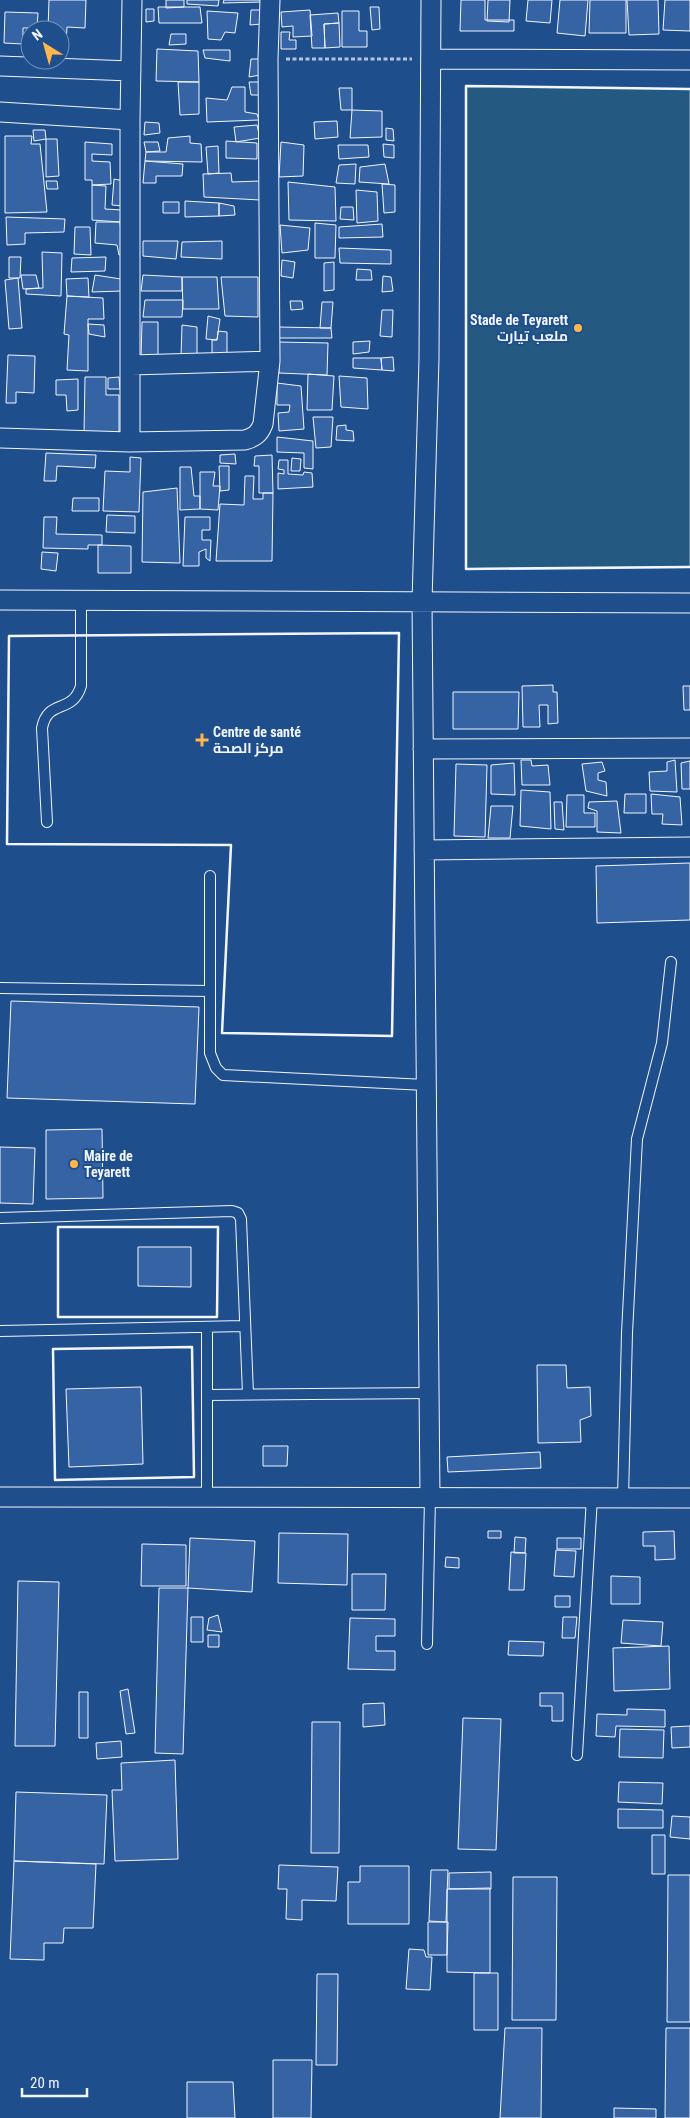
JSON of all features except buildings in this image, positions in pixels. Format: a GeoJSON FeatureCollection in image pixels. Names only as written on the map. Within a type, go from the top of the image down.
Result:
{"type":"FeatureCollection","features":[{"type":"Feature","properties":{"kind":"street"},"geometry":{"type":"LineString","coordinates":[[130,442],[132,0]]}},
{"type":"Feature","properties":{"kind":"street"},"geometry":{"type":"LineString","coordinates":[[0,438],[130,442],[245,440],[252,438],[259,432],[263,424],[270,361],[268,59],[270,0]]}},
{"type":"Feature","properties":{"kind":"street"},"geometry":{"type":"LineString","coordinates":[[430,1497],[422,602],[429,359],[430,59],[432,0]]}},
{"type":"Feature","properties":{"kind":"street"},"geometry":{"type":"LineString","coordinates":[[430,59],[690,60]]}},
{"type":"Feature","properties":{"kind":"street"},"geometry":{"type":"LineString","coordinates":[[0,66],[131,71]]}},
{"type":"Feature","properties":{"kind":"street"},"geometry":{"type":"LineString","coordinates":[[0,112],[130,120]]}},
{"type":"Feature","properties":{"kind":"street"},"geometry":{"type":"LineString","coordinates":[[131,365],[270,361]]}},
{"type":"Feature","properties":{"kind":"street"},"geometry":{"type":"LineString","coordinates":[[0,600],[690,603]]}},
{"type":"Feature","properties":{"kind":"street"},"geometry":{"type":"LineString","coordinates":[[423,749],[690,748]]}},
{"type":"Feature","properties":{"kind":"street"},"geometry":{"type":"LineString","coordinates":[[424,850],[690,847]]}},
{"type":"Feature","properties":{"kind":"street"},"geometry":{"type":"LineString","coordinates":[[0,1497],[690,1498]]}},
{"type":"Feature","properties":{"kind":"lane"},"geometry":{"type":"LineString","coordinates":[[47,822],[42,728],[44,717],[51,710],[72,702],[81,686],[80,601]]}},
{"type":"Feature","properties":{"kind":"lane"},"geometry":{"type":"LineString","coordinates":[[210,876],[210,1053],[216,1068],[223,1075],[426,1085]]}},
{"type":"Feature","properties":{"kind":"lane"},"geometry":{"type":"LineString","coordinates":[[623,1498],[627,1333],[636,1139],[662,1043],[670,962]]}},
{"type":"Feature","properties":{"kind":"lane"},"geometry":{"type":"LineString","coordinates":[[0,988],[210,991]]}},
{"type":"Feature","properties":{"kind":"lane"},"geometry":{"type":"LineString","coordinates":[[0,1218],[232,1211],[238,1213],[241,1219],[248,1394]]}},
{"type":"Feature","properties":{"kind":"lane"},"geometry":{"type":"LineString","coordinates":[[0,1331],[244,1326]]}},
{"type":"Feature","properties":{"kind":"lane"},"geometry":{"type":"LineString","coordinates":[[207,1327],[207,1497]]}},
{"type":"Feature","properties":{"kind":"lane"},"geometry":{"type":"LineString","coordinates":[[207,1395],[429,1393]]}},
{"type":"Feature","properties":{"kind":"lane"},"geometry":{"type":"LineString","coordinates":[[427,1644],[430,1497]]}},
{"type":"Feature","properties":{"kind":"lane"},"geometry":{"type":"LineString","coordinates":[[577,1755],[592,1497]]}},
{"type":"Feature","properties":{"kind":"path"},"geometry":{"type":"LineString","coordinates":[[268,59],[430,59]]}},
{"type":"Feature","properties":{"kind":"shaded area","name":"Stade de Teyarett ملعب تيارت"},"geometry":{"type":"Polygon","coordinates":[[[466,86],[690,89],[690,567],[466,569],[466,86]]]}},
{"type":"Feature","properties":{"kind":"wall"},"geometry":{"type":"LineString","coordinates":[[690,89],[466,86],[466,569],[690,567]]}},
{"type":"Feature","properties":{"kind":"wall"},"geometry":{"type":"LineString","coordinates":[[399,633],[392,1036],[222,1033],[231,845],[7,844],[9,636],[399,633]]}},
{"type":"Feature","properties":{"kind":"wall"},"geometry":{"type":"LineString","coordinates":[[58,1227],[218,1227],[217,1317],[58,1317],[58,1227]]}},
{"type":"Feature","properties":{"kind":"wall"},"geometry":{"type":"LineString","coordinates":[[192,1347],[194,1477],[55,1480],[53,1349],[192,1347]]}},
{"type":"Feature","properties":{"kind":"place","name":"Stade de Teyarett ملعب تيارت"},"geometry":{"type":"Point","coordinates":[578,328]}},
{"type":"Feature","properties":{"kind":"place","name":"Centre de santé مركز الصحة"},"geometry":{"type":"Point","coordinates":[202,740]}},
{"type":"Feature","properties":{"kind":"place","name":"Maire de Teyarett"},"geometry":{"type":"Point","coordinates":[74,1164]}}]}
